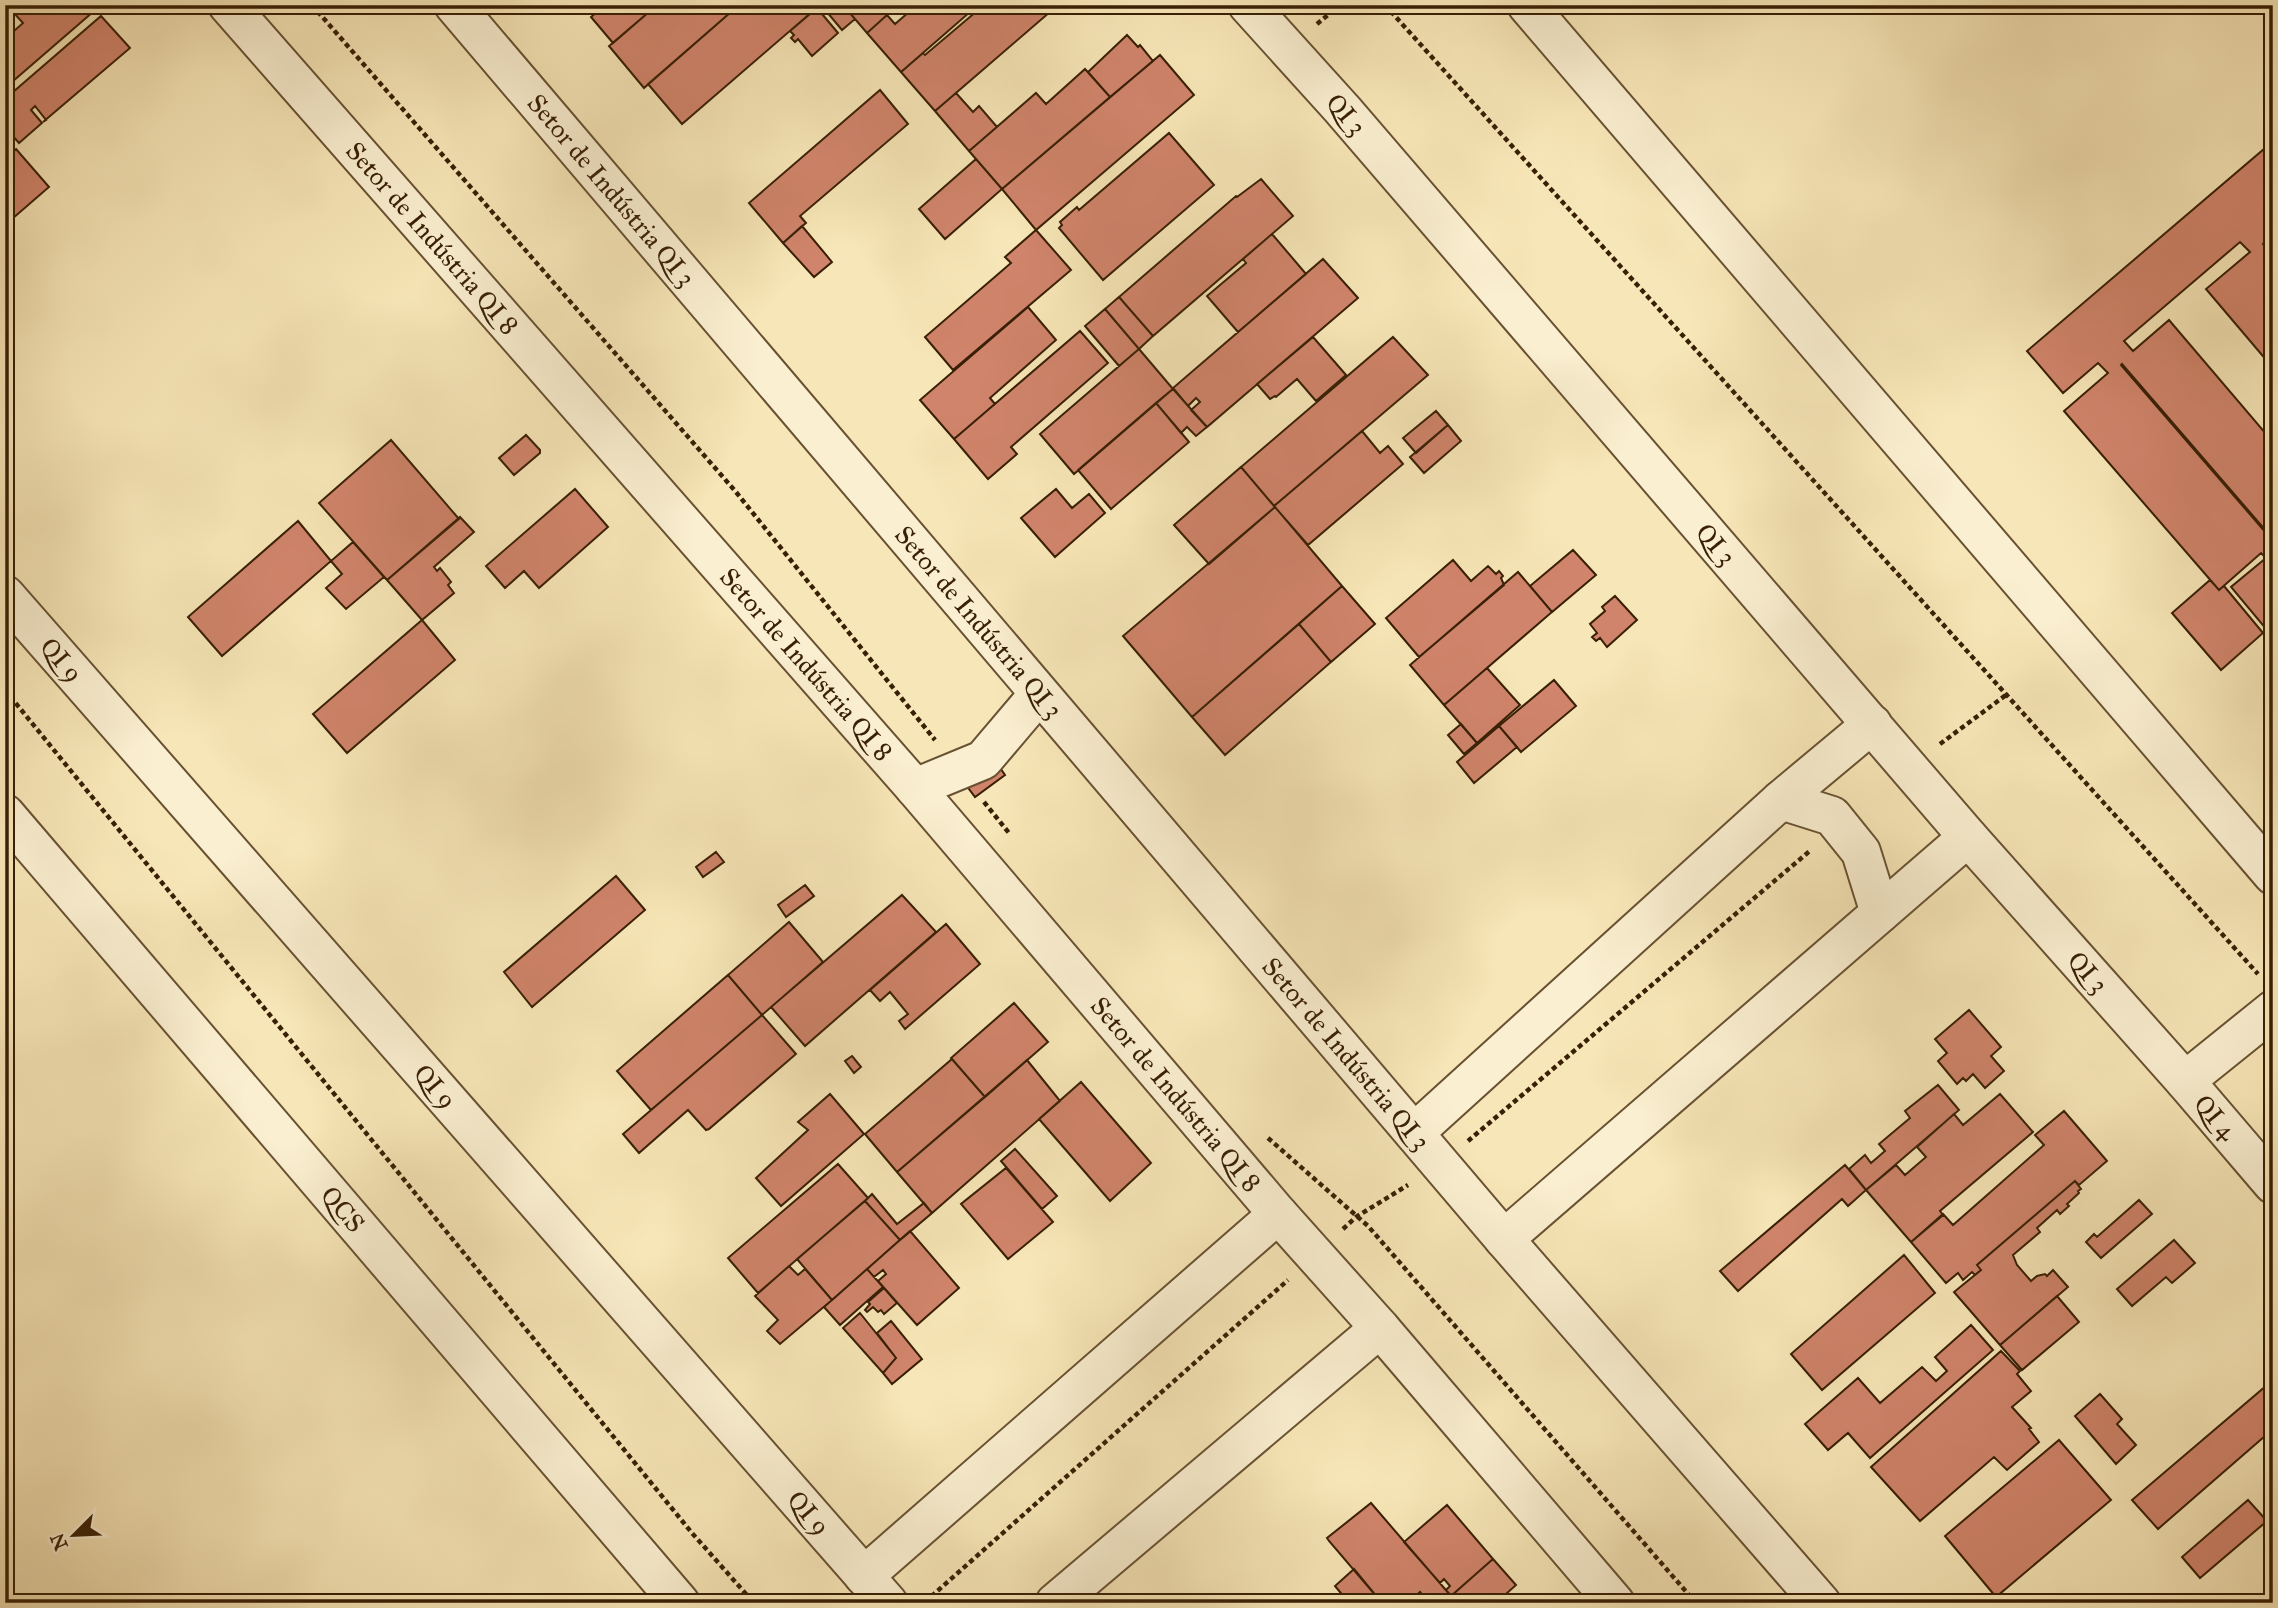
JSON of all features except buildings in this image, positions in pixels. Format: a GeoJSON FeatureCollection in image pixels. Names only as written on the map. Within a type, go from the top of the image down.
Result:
{"type":"FeatureCollection","features":[{"type":"Feature","properties":{"kind":"street","name":"Setor de Indústria QI 8"},"geometry":{"type":"LineString","coordinates":[[228,5],[915,788],[1278,1214],[1380,1328],[1615,1603]]}},
{"type":"Feature","properties":{"kind":"street","name":"Setor de Indústria QI 3"},"geometry":{"type":"LineString","coordinates":[[454,5],[1413,1133],[1821,1603]]}},
{"type":"Feature","properties":{"kind":"street","name":"QI 3"},"geometry":{"type":"LineString","coordinates":[[1248,5],[1342,110],[1968,837],[2185,1081]]}},
{"type":"Feature","properties":{"kind":"street"},"geometry":{"type":"LineString","coordinates":[[1527,5],[2273,875]]}},
{"type":"Feature","properties":{"kind":"street","name":"QI 9"},"geometry":{"type":"LineString","coordinates":[[5,595],[876,1590]]}},
{"type":"Feature","properties":{"kind":"street"},"geometry":{"type":"LineString","coordinates":[[915,788],[983,760],[1039,694]]}},
{"type":"Feature","properties":{"kind":"street"},"geometry":{"type":"LineString","coordinates":[[1413,1133],[1781,800],[1872,724]]}},
{"type":"Feature","properties":{"kind":"street"},"geometry":{"type":"LineString","coordinates":[[1781,800],[1832,816],[1861,852],[1880,914]]}},
{"type":"Feature","properties":{"kind":"street","name":"QCS"},"geometry":{"type":"LineString","coordinates":[[5,814],[680,1603]]}},
{"type":"Feature","properties":{"kind":"street"},"geometry":{"type":"LineString","coordinates":[[1504,1239],[1968,837]]}},
{"type":"Feature","properties":{"kind":"street"},"geometry":{"type":"LineString","coordinates":[[2185,1081],[2268,995]]}},
{"type":"Feature","properties":{"kind":"street","name":"QI 4"},"geometry":{"type":"LineString","coordinates":[[2185,1081],[2273,1184]]}},
{"type":"Feature","properties":{"kind":"street"},"geometry":{"type":"LineString","coordinates":[[876,1590],[1278,1214]]}},
{"type":"Feature","properties":{"kind":"street"},"geometry":{"type":"LineString","coordinates":[[1055,1603],[1380,1328]]}},
{"type":"Feature","properties":{"kind":"path"},"geometry":{"type":"LineString","coordinates":[[312,5],[736,492],[1010,835]]}},
{"type":"Feature","properties":{"kind":"path"},"geometry":{"type":"LineString","coordinates":[[1385,5],[2268,995]]}},
{"type":"Feature","properties":{"kind":"path"},"geometry":{"type":"LineString","coordinates":[[5,690],[692,1533],[754,1603]]}},
{"type":"Feature","properties":{"kind":"path"},"geometry":{"type":"LineString","coordinates":[[1262,1133],[1367,1226],[1696,1603]]}}]}
